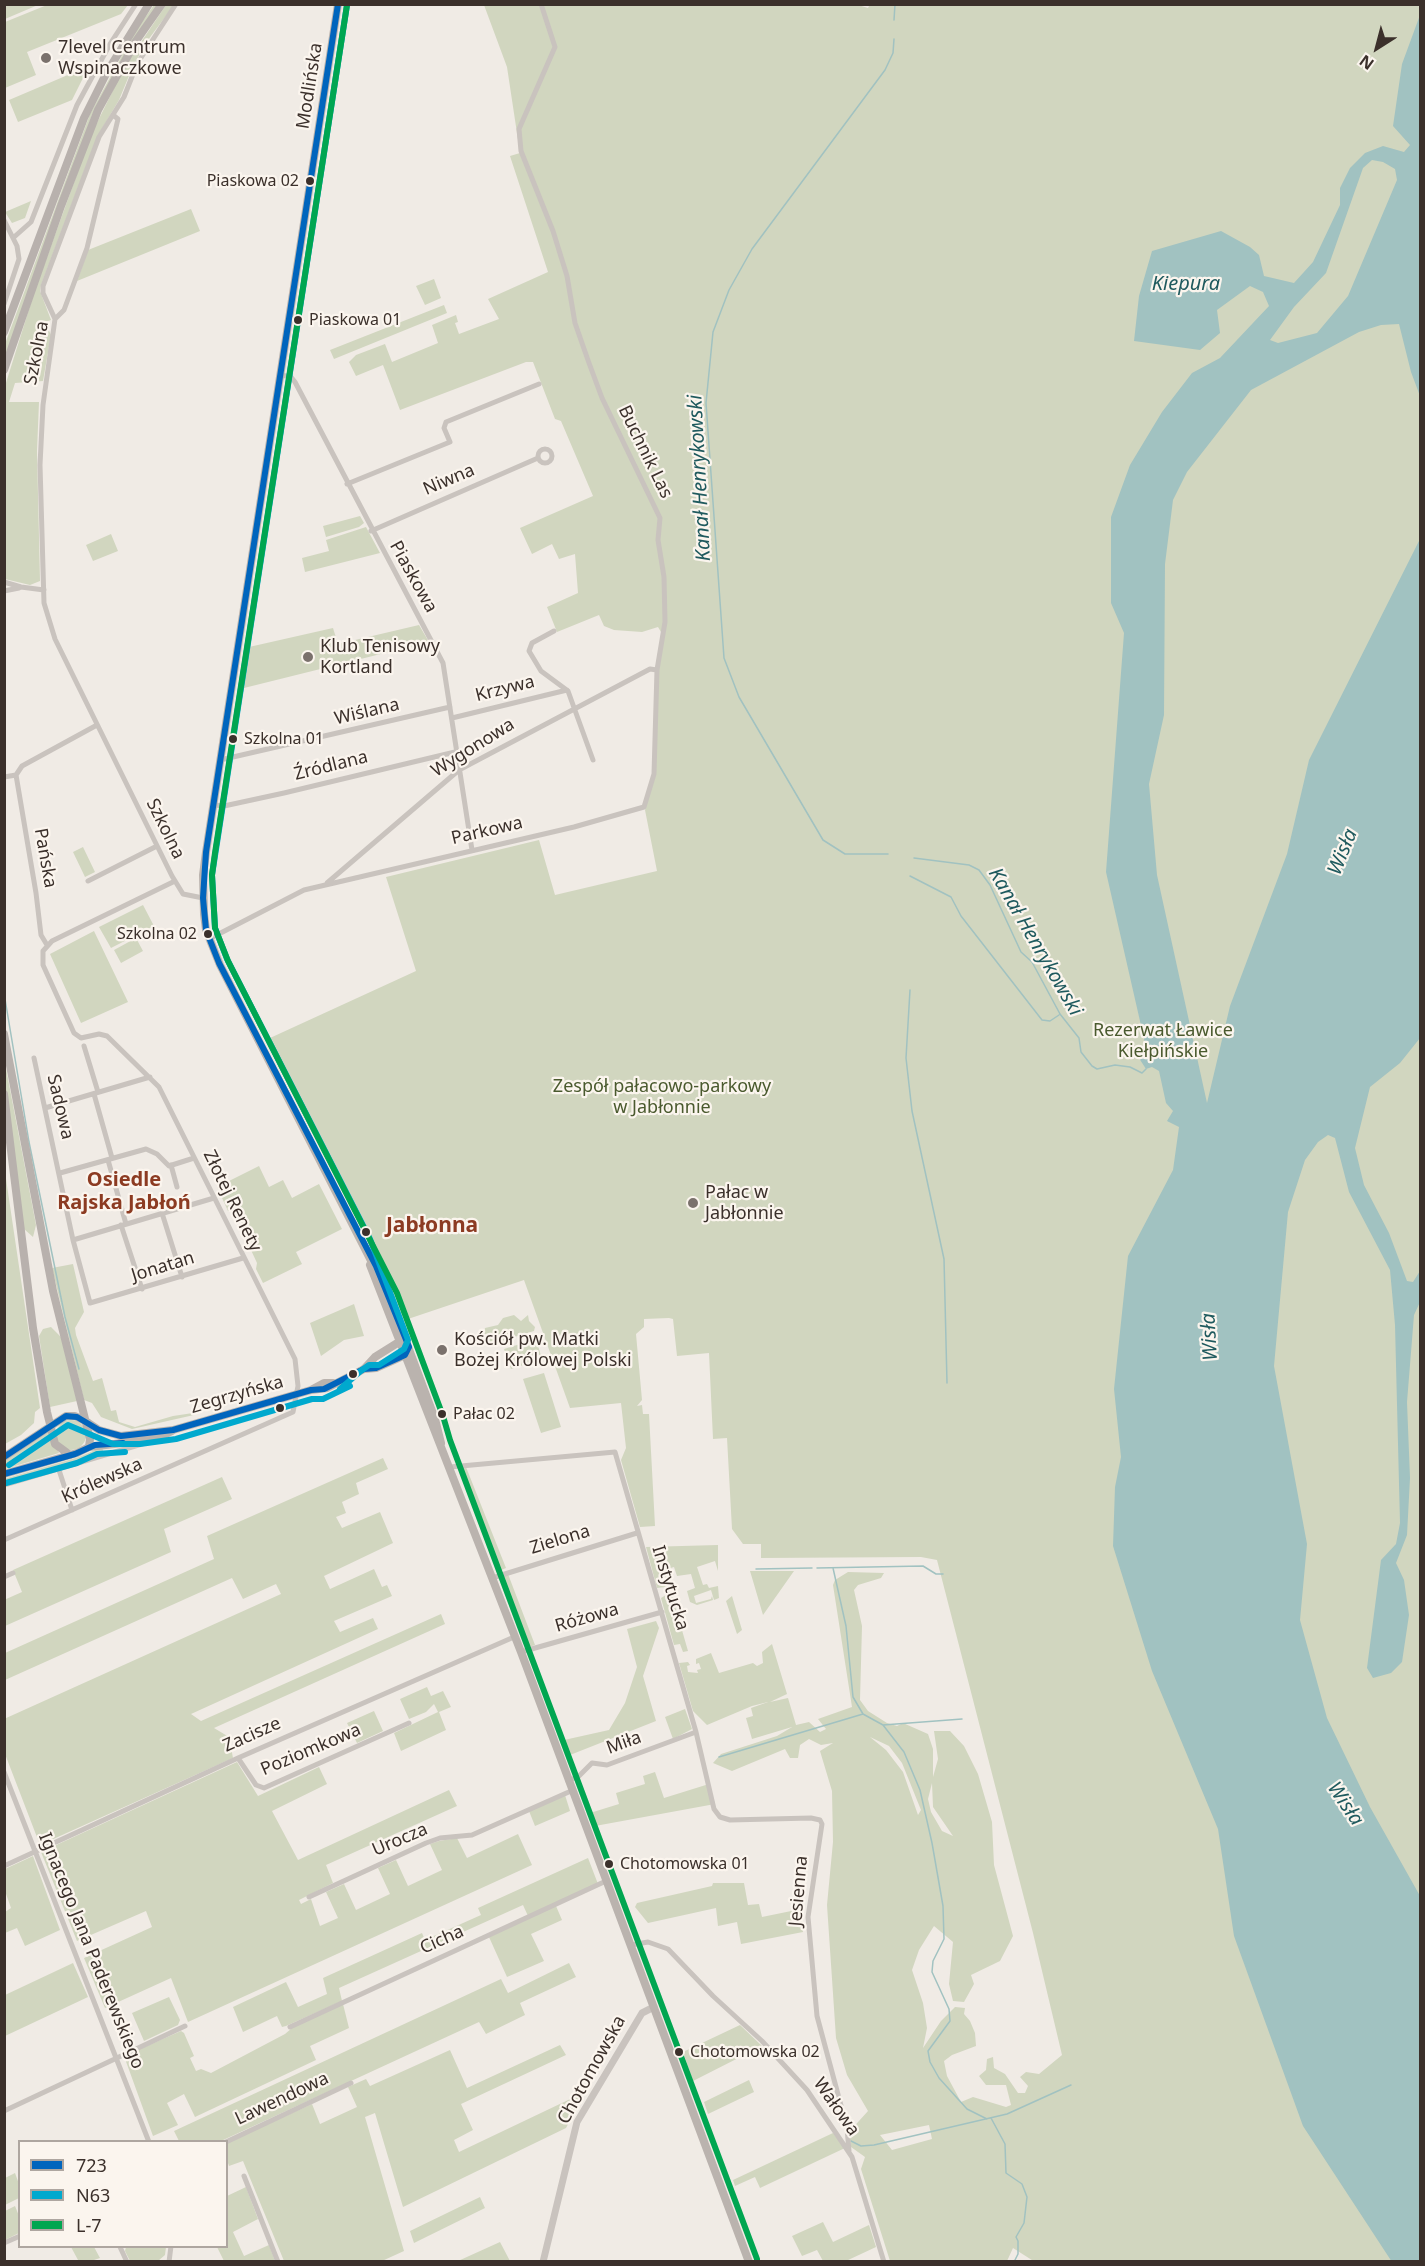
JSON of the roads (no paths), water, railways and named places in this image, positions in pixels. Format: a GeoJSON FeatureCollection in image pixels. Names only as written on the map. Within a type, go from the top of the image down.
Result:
{"type":"FeatureCollection","features":[{"type":"Feature","properties":{"kind":"main road"},"geometry":{"type":"LineString","coordinates":[[4,332],[84,118],[112,63],[149,4]]}},
{"type":"Feature","properties":{"kind":"main road"},"geometry":{"type":"LineString","coordinates":[[4,370],[57,216],[98,110],[136,41],[162,4]]}},
{"type":"Feature","properties":{"kind":"main road","name":"Modlińska"},"geometry":{"type":"LineString","coordinates":[[338,4],[202,875],[209,939],[220,965],[389,1296],[430,1422],[441,1443],[749,2262]]}},
{"type":"Feature","properties":{"kind":"main road"},"geometry":{"type":"LineString","coordinates":[[4,1034],[53,1291],[87,1422],[89,1447],[70,1455],[4,1473]]}},
{"type":"Feature","properties":{"kind":"main road"},"geometry":{"type":"LineString","coordinates":[[4,1094],[33,1328],[50,1426],[57,1447],[70,1455]]}},
{"type":"Feature","properties":{"kind":"main road","name":"Modlińska"},"geometry":{"type":"LineString","coordinates":[[362,1243],[399,1342],[407,1351]]}},
{"type":"Feature","properties":{"kind":"main road","name":"Zegrzyńska"},"geometry":{"type":"LineString","coordinates":[[364,1369],[375,1356],[399,1342]]}},
{"type":"Feature","properties":{"kind":"main road","name":"Zegrzyńska"},"geometry":{"type":"LineString","coordinates":[[87,1422],[103,1431],[121,1436],[173,1430],[311,1390],[324,1389],[364,1369],[376,1368],[407,1351]]}},
{"type":"Feature","properties":{"kind":"main road"},"geometry":{"type":"LineString","coordinates":[[4,1457],[50,1426],[70,1416],[87,1422]]}},
{"type":"Feature","properties":{"kind":"main road","name":"Zegrzyńska"},"geometry":{"type":"LineString","coordinates":[[89,1447],[156,1439],[173,1430]]}},
{"type":"Feature","properties":{"kind":"street"},"geometry":{"type":"LineString","coordinates":[[13,238],[31,222],[77,105],[110,44],[136,4]]}},
{"type":"Feature","properties":{"kind":"street","name":"Szkolna"},"geometry":{"type":"LineString","coordinates":[[176,4],[136,63],[124,97],[113,115],[118,119],[87,248],[64,310],[55,319],[43,405],[39,465],[44,590],[51,629],[175,881],[183,894],[203,898]]}},
{"type":"Feature","properties":{"kind":"street","name":"Buchnik Las"},"geometry":{"type":"LineString","coordinates":[[541,4],[555,47],[519,129],[519,138],[528,173],[548,218],[562,259],[575,323],[602,398],[660,518],[658,540],[663,577],[665,622],[657,670]]}},
{"type":"Feature","properties":{"kind":"street"},"geometry":{"type":"LineString","coordinates":[[55,319],[43,293],[43,286],[99,136],[113,115]]}},
{"type":"Feature","properties":{"kind":"street"},"geometry":{"type":"LineString","coordinates":[[4,220],[13,238],[19,259],[4,304]]}},
{"type":"Feature","properties":{"kind":"street","name":"Piaskowa"},"geometry":{"type":"LineString","coordinates":[[281,375],[291,377],[294,382],[371,531],[440,654],[446,676],[472,850]]}},
{"type":"Feature","properties":{"kind":"street"},"geometry":{"type":"LineString","coordinates":[[347,484],[450,442],[444,428],[446,422],[538,384]]}},
{"type":"Feature","properties":{"kind":"street","name":"Niwna"},"geometry":{"type":"LineString","coordinates":[[371,531],[538,458]]}},
{"type":"Feature","properties":{"kind":"street"},"geometry":{"type":"LineString","coordinates":[[4,582],[44,590]]}},
{"type":"Feature","properties":{"kind":"street"},"geometry":{"type":"LineString","coordinates":[[4,591],[21,587]]}},
{"type":"Feature","properties":{"kind":"street","name":"Krzywa"},"geometry":{"type":"LineString","coordinates":[[554,631],[532,643],[529,651],[541,671],[567,690],[593,760]]}},
{"type":"Feature","properties":{"kind":"street","name":"Wygonowa"},"geometry":{"type":"LineString","coordinates":[[326,884],[459,770],[650,669],[657,670]]}},
{"type":"Feature","properties":{"kind":"street","name":"Parkowa"},"geometry":{"type":"LineString","coordinates":[[209,939],[295,893],[574,827],[644,807],[654,774],[657,670]]}},
{"type":"Feature","properties":{"kind":"street","name":"Krzywa"},"geometry":{"type":"LineString","coordinates":[[452,718],[567,690]]}},
{"type":"Feature","properties":{"kind":"street","name":"Wiślana"},"geometry":{"type":"LineString","coordinates":[[220,760],[450,707]]}},
{"type":"Feature","properties":{"kind":"street"},"geometry":{"type":"LineString","coordinates":[[4,777],[16,775],[24,765],[97,725]]}},
{"type":"Feature","properties":{"kind":"street","name":"Źródlana"},"geometry":{"type":"LineString","coordinates":[[214,805],[224,806],[456,752]]}},
{"type":"Feature","properties":{"kind":"street","name":"Pańska"},"geometry":{"type":"LineString","coordinates":[[16,775],[41,935],[47,945],[42,955],[43,965],[74,1033],[81,1038],[99,1034],[109,1038]]}},
{"type":"Feature","properties":{"kind":"street"},"geometry":{"type":"LineString","coordinates":[[88,881],[157,846]]}},
{"type":"Feature","properties":{"kind":"street"},"geometry":{"type":"LineString","coordinates":[[47,945],[175,881]]}},
{"type":"Feature","properties":{"kind":"street","name":"Złotej Renety"},"geometry":{"type":"LineString","coordinates":[[109,1038],[159,1087],[295,1359],[297,1395]]}},
{"type":"Feature","properties":{"kind":"street"},"geometry":{"type":"LineString","coordinates":[[84,1046],[124,1225],[141,1289]]}},
{"type":"Feature","properties":{"kind":"street","name":"Sadowa"},"geometry":{"type":"LineString","coordinates":[[34,1058],[73,1240],[90,1303]]}},
{"type":"Feature","properties":{"kind":"street"},"geometry":{"type":"LineString","coordinates":[[45,1108],[150,1077]]}},
{"type":"Feature","properties":{"kind":"street"},"geometry":{"type":"LineString","coordinates":[[60,1173],[146,1149],[152,1150],[165,1164],[171,1165],[195,1158]]}},
{"type":"Feature","properties":{"kind":"street"},"geometry":{"type":"LineString","coordinates":[[171,1165],[177,1187]]}},
{"type":"Feature","properties":{"kind":"street"},"geometry":{"type":"LineString","coordinates":[[73,1240],[214,1198]]}},
{"type":"Feature","properties":{"kind":"street"},"geometry":{"type":"LineString","coordinates":[[162,1213],[182,1277]]}},
{"type":"Feature","properties":{"kind":"street","name":"Jonatan"},"geometry":{"type":"LineString","coordinates":[[90,1303],[243,1258]]}},
{"type":"Feature","properties":{"kind":"street","name":"Królewska"},"geometry":{"type":"LineString","coordinates":[[4,1540],[293,1412],[297,1395]]}},
{"type":"Feature","properties":{"kind":"street"},"geometry":{"type":"LineString","coordinates":[[4,1485],[156,1439]]}},
{"type":"Feature","properties":{"kind":"street","name":"Instytucka"},"geometry":{"type":"LineString","coordinates":[[450,1467],[615,1452],[696,1732]]}},
{"type":"Feature","properties":{"kind":"street"},"geometry":{"type":"LineString","coordinates":[[59,1470],[72,1510]]}},
{"type":"Feature","properties":{"kind":"street","name":"Zielona"},"geometry":{"type":"LineString","coordinates":[[492,1578],[638,1533]]}},
{"type":"Feature","properties":{"kind":"street"},"geometry":{"type":"LineString","coordinates":[[4,1577],[13,1573]]}},
{"type":"Feature","properties":{"kind":"street","name":"Różowa"},"geometry":{"type":"LineString","coordinates":[[520,1652],[662,1612]]}},
{"type":"Feature","properties":{"kind":"street","name":"Zacisze"},"geometry":{"type":"LineString","coordinates":[[4,1866],[238,1758],[514,1637]]}},
{"type":"Feature","properties":{"kind":"street","name":"Poziomkowa"},"geometry":{"type":"LineString","coordinates":[[238,1758],[256,1785],[264,1788],[409,1723]]}},
{"type":"Feature","properties":{"kind":"street","name":"Miła"},"geometry":{"type":"LineString","coordinates":[[568,1781],[579,1776],[592,1763],[607,1765],[696,1732]]}},
{"type":"Feature","properties":{"kind":"street","name":"Jesienna"},"geometry":{"type":"LineString","coordinates":[[696,1732],[714,1809],[720,1816],[730,1820],[816,1818],[822,1824],[808,1917],[817,2016],[847,2128],[849,2151]]}},
{"type":"Feature","properties":{"kind":"street","name":"Ignacego Jana Paderewskiego"},"geometry":{"type":"LineString","coordinates":[[4,1772],[148,2140]]}},
{"type":"Feature","properties":{"kind":"street","name":"Urocza"},"geometry":{"type":"LineString","coordinates":[[309,1897],[426,1843],[440,1838],[472,1835],[571,1791]]}},
{"type":"Feature","properties":{"kind":"street","name":"Cicha"},"geometry":{"type":"LineString","coordinates":[[290,2027],[606,1881]]}},
{"type":"Feature","properties":{"kind":"street","name":"Wałowa"},"geometry":{"type":"LineString","coordinates":[[631,1945],[648,1942],[663,1946],[683,1963],[713,1996],[791,2071],[849,2151],[884,2262]]}},
{"type":"Feature","properties":{"kind":"street","name":"Chotomowska"},"geometry":{"type":"LineString","coordinates":[[543,2262],[577,2122],[642,2013],[654,2007]]}},
{"type":"Feature","properties":{"kind":"street"},"geometry":{"type":"LineString","coordinates":[[4,2111],[185,2026]]}},
{"type":"Feature","properties":{"kind":"street","name":"Lawendowa"},"geometry":{"type":"LineString","coordinates":[[228,2141],[351,2083]]}},
{"type":"Feature","properties":{"kind":"street"},"geometry":{"type":"LineString","coordinates":[[244,2176],[278,2262]]}},
{"type":"Feature","properties":{"kind":"street"},"geometry":{"type":"LineString","coordinates":[[4,2243],[18,2237]]}},
{"type":"Feature","properties":{"kind":"street"},"geometry":{"type":"LineString","coordinates":[[120,2248],[127,2262]]}},
{"type":"Feature","properties":{"kind":"water"},"geometry":{"type":"Polygon","coordinates":[[[1420,15],[1420,396],[1411,372],[1399,324],[1381,325],[1359,332],[1251,390],[1187,472],[1173,500],[1165,564],[1164,715],[1149,784],[1157,875],[1207,1103],[1230,1006],[1287,854],[1309,760],[1420,539],[1420,1038],[1400,1063],[1370,1087],[1355,1148],[1364,1185],[1389,1233],[1407,1281],[1413,1282],[1420,1271],[1420,1302],[1414,1315],[1407,1402],[1410,1478],[1407,1535],[1396,1563],[1404,1580],[1409,1615],[1402,1662],[1391,1673],[1373,1678],[1367,1668],[1381,1560],[1396,1544],[1400,1523],[1395,1325],[1390,1270],[1349,1192],[1335,1138],[1328,1135],[1318,1142],[1305,1160],[1288,1212],[1274,1366],[1307,1544],[1300,1620],[1327,1718],[1370,1807],[1420,1896],[1420,2261],[1392,2262],[1303,2126],[1234,1936],[1218,1829],[1152,1671],[1113,1546],[1115,1487],[1121,1457],[1114,1389],[1128,1256],[1173,1170],[1179,1127],[1167,1121],[1173,1111],[1166,1103],[1159,1071],[1152,1067],[1146,1069],[1137,1055],[1145,1043],[1106,872],[1124,633],[1111,603],[1111,517],[1130,465],[1162,412],[1192,373],[1220,358],[1269,306],[1263,292],[1250,286],[1217,310],[1220,333],[1200,350],[1134,341],[1139,296],[1152,251],[1221,231],[1250,247],[1259,255],[1264,276],[1294,283],[1313,262],[1340,205],[1340,188],[1350,168],[1365,153],[1383,146],[1404,152],[1410,145],[1393,126],[1402,64],[1420,15]],[[1372,160],[1363,168],[1326,273],[1294,307],[1270,340],[1278,343],[1317,333],[1348,296],[1397,180],[1395,169],[1383,162],[1372,160]]]}},
{"type":"Feature","properties":{"kind":"waterway","name":"Kanał Henrykowski"},"geometry":{"type":"LineString","coordinates":[[894,20],[895,4]]}},
{"type":"Feature","properties":{"kind":"waterway","name":"Kanał Henrykowski"},"geometry":{"type":"LineString","coordinates":[[888,854],[845,854],[823,840],[739,697],[724,658],[706,403],[713,332],[729,290],[752,249],[885,70],[893,53],[894,39]]}},
{"type":"Feature","properties":{"kind":"waterway","name":"Kanał Henrykowski"},"geometry":{"type":"LineString","coordinates":[[914,858],[969,865],[979,870],[990,885],[1021,952],[1032,962],[1060,1014],[1079,1038],[1081,1052],[1092,1066],[1097,1069],[1115,1065],[1130,1067],[1142,1073],[1146,1069]]}},
{"type":"Feature","properties":{"kind":"waterway"},"geometry":{"type":"LineString","coordinates":[[910,876],[951,897],[961,916],[1042,1020],[1050,1021],[1059,1015]]}},
{"type":"Feature","properties":{"kind":"waterway"},"geometry":{"type":"LineString","coordinates":[[910,990],[906,1058],[912,1111],[944,1259],[947,1383]]}},
{"type":"Feature","properties":{"kind":"waterway"},"geometry":{"type":"LineString","coordinates":[[4,993],[29,1142],[65,1317],[79,1369]]}},
{"type":"Feature","properties":{"kind":"waterway"},"geometry":{"type":"LineString","coordinates":[[817,1568],[923,1566],[936,1574],[943,1574]]}},
{"type":"Feature","properties":{"kind":"waterway"},"geometry":{"type":"LineString","coordinates":[[756,1569],[812,1568]]}},
{"type":"Feature","properties":{"kind":"waterway"},"geometry":{"type":"LineString","coordinates":[[833,1568],[846,1626],[853,1697],[863,1714]]}},
{"type":"Feature","properties":{"kind":"waterway"},"geometry":{"type":"LineString","coordinates":[[719,1757],[863,1714],[883,1725],[962,1719]]}},
{"type":"Feature","properties":{"kind":"waterway"},"geometry":{"type":"LineString","coordinates":[[883,1725],[904,1752],[920,1790],[943,1906],[944,1939],[933,1961],[932,1972],[949,2009],[950,2021],[928,2051],[930,2062],[939,2078],[967,2109],[987,2119]]}},
{"type":"Feature","properties":{"kind":"waterway"},"geometry":{"type":"LineString","coordinates":[[851,2141],[861,2146],[874,2145],[1007,2114],[1071,2085]]}},
{"type":"Feature","properties":{"kind":"waterway"},"geometry":{"type":"LineString","coordinates":[[991,2118],[1005,2144],[1006,2173],[1022,2184],[1027,2197],[1024,2223],[1016,2237],[1018,2254],[1014,2262]]}},
{"type":"Feature","properties":{"kind":"place","name":"7level Centrum Wspinaczkowe"},"geometry":{"type":"Point","coordinates":[46,58]}},
{"type":"Feature","properties":{"kind":"place","name":"Piaskowa 02"},"geometry":{"type":"Point","coordinates":[310,181]}},
{"type":"Feature","properties":{"kind":"place","name":"Piaskowa 01"},"geometry":{"type":"Point","coordinates":[298,320]}},
{"type":"Feature","properties":{"kind":"place","name":"Klub Tenisowy Kortland"},"geometry":{"type":"Point","coordinates":[308,657]}},
{"type":"Feature","properties":{"kind":"place","name":"Szkolna 01"},"geometry":{"type":"Point","coordinates":[233,739]}},
{"type":"Feature","properties":{"kind":"place","name":"Szkolna 02"},"geometry":{"type":"Point","coordinates":[208,934]}},
{"type":"Feature","properties":{"kind":"place","name":"Pałac w Jabłonnie"},"geometry":{"type":"Point","coordinates":[693,1203]}},
{"type":"Feature","properties":{"kind":"place","name":"Kościół pw. Matki Bożej Królowej Polski"},"geometry":{"type":"Point","coordinates":[442,1350]}},
{"type":"Feature","properties":{"kind":"place","name":"Pałac 02"},"geometry":{"type":"Point","coordinates":[442,1414]}},
{"type":"Feature","properties":{"kind":"place","name":"Chotomowska 01"},"geometry":{"type":"Point","coordinates":[609,1864]}},
{"type":"Feature","properties":{"kind":"place","name":"Chotomowska 02"},"geometry":{"type":"Point","coordinates":[679,2052]}},
{"type":"Feature","properties":{"kind":"district","name":"Osiedle Rajska Jabłoń"},"geometry":{"type":"Point","coordinates":[124,1192]}},
{"type":"Feature","properties":{"kind":"district","name":"Jabłonna"},"geometry":{"type":"Point","coordinates":[432,1226]}},
{"type":"Feature","properties":{"kind":"water label","name":"Kiepura"},"geometry":{"type":"Point","coordinates":[1186,284]}},
{"type":"Feature","properties":{"kind":"water label","name":"Wisła"},"geometry":{"type":"Point","coordinates":[1343,852]}},
{"type":"Feature","properties":{"kind":"water label","name":"Wisła"},"geometry":{"type":"Point","coordinates":[1210,1337]}},
{"type":"Feature","properties":{"kind":"water label","name":"Wisła"},"geometry":{"type":"Point","coordinates":[1345,1804]}},
{"type":"Feature","properties":{"kind":"park label","name":"Rezerwat Ławice Kiełpińskie"},"geometry":{"type":"Point","coordinates":[1163,1041]}},
{"type":"Feature","properties":{"kind":"park label","name":"Zespół pałacowo-parkowy w Jabłonnie"},"geometry":{"type":"Point","coordinates":[662,1097]}}]}
